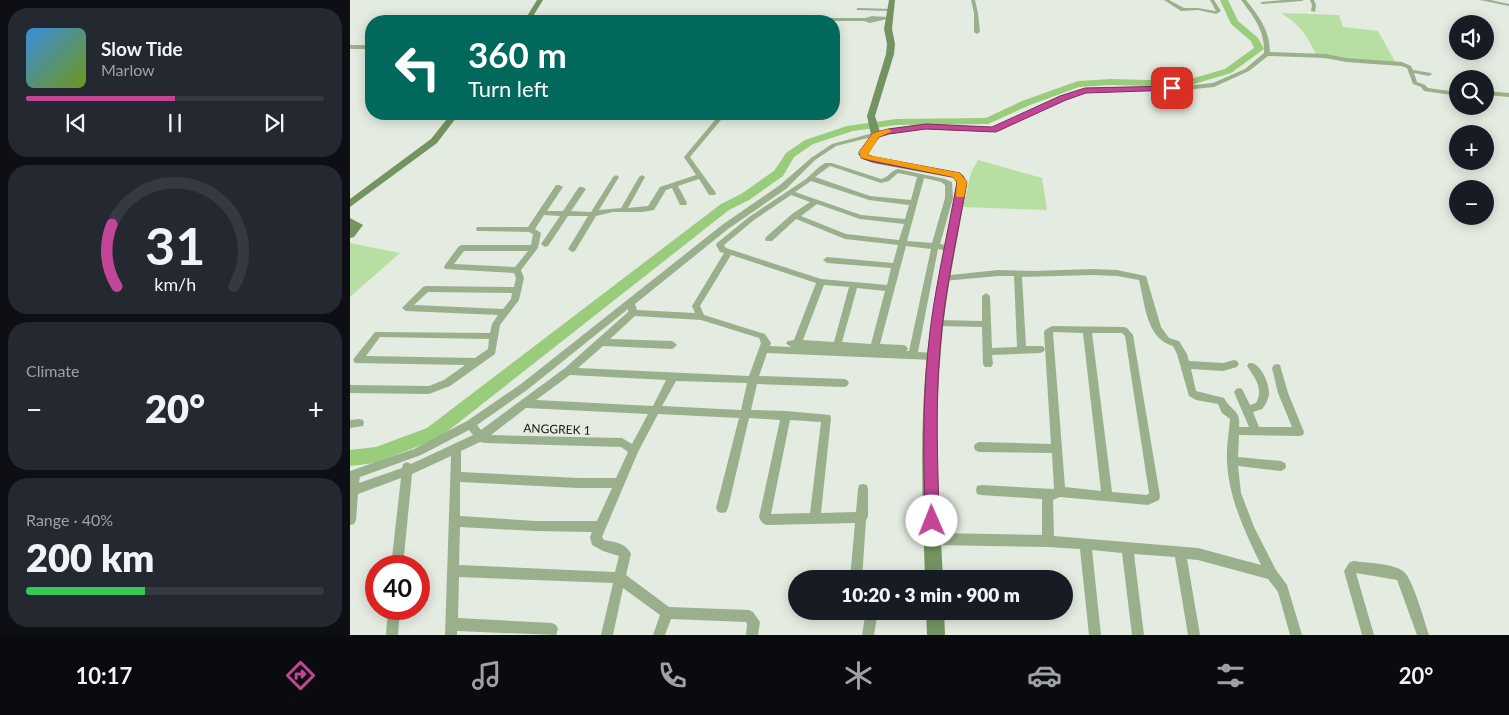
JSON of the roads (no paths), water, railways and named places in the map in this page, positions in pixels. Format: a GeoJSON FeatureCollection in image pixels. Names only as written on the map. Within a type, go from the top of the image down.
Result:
{"type":"FeatureCollection","features":[{"type":"Feature","properties":{"kind":"street"},"geometry":{"type":"LineString","coordinates":[[531,15],[540,0]]}},
{"type":"Feature","properties":{"kind":"street"},"geometry":{"type":"LineString","coordinates":[[876,134],[871,117],[890,54],[891,44],[888,29],[892,0]]}},
{"type":"Feature","properties":{"kind":"street"},"geometry":{"type":"LineString","coordinates":[[973,0],[977,32]]}},
{"type":"Feature","properties":{"kind":"street"},"geometry":{"type":"LineString","coordinates":[[1166,0],[1182,10],[1198,9],[1214,13],[1219,12],[1212,0]]}},
{"type":"Feature","properties":{"kind":"street"},"geometry":{"type":"LineString","coordinates":[[1243,0],[1262,24],[1268,43],[1267,54]]}},
{"type":"Feature","properties":{"kind":"street"},"geometry":{"type":"LineString","coordinates":[[1262,3],[1302,0]]}},
{"type":"Feature","properties":{"kind":"street"},"geometry":{"type":"LineString","coordinates":[[1312,0],[1314,5],[1313,11]]}},
{"type":"Feature","properties":{"kind":"street"},"geometry":{"type":"LineString","coordinates":[[1482,0],[1509,5]]}},
{"type":"Feature","properties":{"kind":"street"},"geometry":{"type":"LineString","coordinates":[[858,9],[890,14]]}},
{"type":"Feature","properties":{"kind":"street"},"geometry":{"type":"LineString","coordinates":[[840,19],[865,19],[872,21],[890,14]]}},
{"type":"Feature","properties":{"kind":"street"},"geometry":{"type":"LineString","coordinates":[[350,47],[365,46]]}},
{"type":"Feature","properties":{"kind":"street"},"geometry":{"type":"LineString","coordinates":[[353,483],[406,471],[456,447],[524,387],[632,306],[725,227],[783,187],[826,150],[842,142],[916,127],[997,129],[1063,98],[1085,90],[1185,88],[1214,85],[1247,70],[1267,54],[1326,56],[1346,60],[1402,64],[1409,67],[1415,83],[1423,86],[1426,90],[1449,93]]}},
{"type":"Feature","properties":{"kind":"street"},"geometry":{"type":"LineString","coordinates":[[1411,71],[1429,74]]}},
{"type":"Feature","properties":{"kind":"street"},"geometry":{"type":"LineString","coordinates":[[1494,93],[1509,95]]}},
{"type":"Feature","properties":{"kind":"street"},"geometry":{"type":"LineString","coordinates":[[350,204],[434,141],[450,120]]}},
{"type":"Feature","properties":{"kind":"street"},"geometry":{"type":"LineString","coordinates":[[712,193],[687,157],[718,120]]}},
{"type":"Feature","properties":{"kind":"street"},"geometry":{"type":"LineString","coordinates":[[876,134],[864,152],[866,158],[959,176],[962,184],[949,248],[933,353],[930,439],[934,570]]}},
{"type":"Feature","properties":{"kind":"street"},"geometry":{"type":"LineString","coordinates":[[890,288],[822,282],[729,252],[721,248],[721,243],[828,164],[881,181],[887,180],[896,171],[943,180],[949,184],[948,198],[935,247],[914,352]]}},
{"type":"Feature","properties":{"kind":"street"},"geometry":{"type":"LineString","coordinates":[[663,189],[700,176]]}},
{"type":"Feature","properties":{"kind":"street"},"geometry":{"type":"LineString","coordinates":[[874,350],[921,176]]}},
{"type":"Feature","properties":{"kind":"street"},"geometry":{"type":"LineString","coordinates":[[572,249],[616,177]]}},
{"type":"Feature","properties":{"kind":"street"},"geometry":{"type":"LineString","coordinates":[[623,210],[642,177]]}},
{"type":"Feature","properties":{"kind":"street"},"geometry":{"type":"LineString","coordinates":[[542,213],[593,214],[652,208],[668,178]]}},
{"type":"Feature","properties":{"kind":"street"},"geometry":{"type":"LineString","coordinates":[[810,178],[869,198],[913,203]]}},
{"type":"Feature","properties":{"kind":"street"},"geometry":{"type":"LineString","coordinates":[[674,185],[684,203]]}},
{"type":"Feature","properties":{"kind":"street"},"geometry":{"type":"LineString","coordinates":[[530,230],[559,187]]}},
{"type":"Feature","properties":{"kind":"street"},"geometry":{"type":"LineString","coordinates":[[545,244],[582,189]]}},
{"type":"Feature","properties":{"kind":"street"},"geometry":{"type":"LineString","coordinates":[[789,192],[860,217],[908,222]]}},
{"type":"Feature","properties":{"kind":"street"},"geometry":{"type":"LineString","coordinates":[[769,239],[795,216],[815,202]]}},
{"type":"Feature","properties":{"kind":"street"},"geometry":{"type":"LineString","coordinates":[[795,216],[845,236],[949,248]]}},
{"type":"Feature","properties":{"kind":"street"},"geometry":{"type":"LineString","coordinates":[[350,220],[358,225],[350,234]]}},
{"type":"Feature","properties":{"kind":"street"},"geometry":{"type":"LineString","coordinates":[[480,229],[530,230],[537,233],[534,248],[517,270]]}},
{"type":"Feature","properties":{"kind":"street"},"geometry":{"type":"LineString","coordinates":[[517,270],[448,267],[462,248],[534,248]]}},
{"type":"Feature","properties":{"kind":"street"},"geometry":{"type":"LineString","coordinates":[[700,317],[696,306],[729,252]]}},
{"type":"Feature","properties":{"kind":"street"},"geometry":{"type":"LineString","coordinates":[[827,260],[896,266]]}},
{"type":"Feature","properties":{"kind":"street"},"geometry":{"type":"LineString","coordinates":[[350,389],[429,390],[447,383],[492,352],[496,324],[515,300],[520,278],[517,270]]}},
{"type":"Feature","properties":{"kind":"street"},"geometry":{"type":"LineString","coordinates":[[944,278],[998,273],[1093,272],[1141,277],[1160,334],[1165,340],[1177,344],[1186,365],[1192,393],[1223,403],[1226,410],[1235,418],[1232,461],[1236,493],[1249,530],[1272,574],[1283,589],[1296,635]]}},
{"type":"Feature","properties":{"kind":"street"},"geometry":{"type":"LineString","coordinates":[[1018,276],[1022,350]]}},
{"type":"Feature","properties":{"kind":"street"},"geometry":{"type":"LineString","coordinates":[[796,346],[822,282]]}},
{"type":"Feature","properties":{"kind":"street"},"geometry":{"type":"LineString","coordinates":[[836,348],[854,285]]}},
{"type":"Feature","properties":{"kind":"street"},"geometry":{"type":"LineString","coordinates":[[506,312],[406,308],[426,289],[518,290]]}},
{"type":"Feature","properties":{"kind":"street"},"geometry":{"type":"LineString","coordinates":[[986,296],[988,364]]}},
{"type":"Feature","properties":{"kind":"street"},"geometry":{"type":"LineString","coordinates":[[632,306],[700,317],[762,336],[765,346],[753,379],[722,508]]}},
{"type":"Feature","properties":{"kind":"street"},"geometry":{"type":"LineString","coordinates":[[353,483],[442,440],[475,431],[525,404],[568,372],[601,342],[632,306]]}},
{"type":"Feature","properties":{"kind":"street"},"geometry":{"type":"LineString","coordinates":[[937,323],[987,324]]}},
{"type":"Feature","properties":{"kind":"street"},"geometry":{"type":"LineString","coordinates":[[980,490],[1056,493],[1151,500],[1154,498],[1155,492],[1128,332],[1124,330],[1052,329],[1048,332],[1056,449],[1056,493],[1047,501],[1048,541]]}},
{"type":"Feature","properties":{"kind":"street"},"geometry":{"type":"LineString","coordinates":[[1087,329],[1107,497]]}},
{"type":"Feature","properties":{"kind":"street"},"geometry":{"type":"LineString","coordinates":[[477,362],[358,360],[378,334],[494,336]]}},
{"type":"Feature","properties":{"kind":"street"},"geometry":{"type":"LineString","coordinates":[[601,342],[672,345]]}},
{"type":"Feature","properties":{"kind":"street"},"geometry":{"type":"LineString","coordinates":[[765,346],[933,353]]}},
{"type":"Feature","properties":{"kind":"street"},"geometry":{"type":"LineString","coordinates":[[988,352],[1040,349]]}},
{"type":"Feature","properties":{"kind":"street"},"geometry":{"type":"LineString","coordinates":[[1186,365],[1223,368],[1234,364]]}},
{"type":"Feature","properties":{"kind":"street"},"geometry":{"type":"LineString","coordinates":[[1247,410],[1259,406],[1265,397],[1264,385],[1252,366]]}},
{"type":"Feature","properties":{"kind":"street"},"geometry":{"type":"LineString","coordinates":[[1234,431],[1300,432],[1283,393],[1277,368]]}},
{"type":"Feature","properties":{"kind":"street"},"geometry":{"type":"LineString","coordinates":[[568,372],[844,383]]}},
{"type":"Feature","properties":{"kind":"street"},"geometry":{"type":"LineString","coordinates":[[607,635],[621,579],[625,554],[620,548],[603,546],[596,542],[600,527],[634,450],[673,377]]}},
{"type":"Feature","properties":{"kind":"street"},"geometry":{"type":"LineString","coordinates":[[1239,392],[1256,431]]}},
{"type":"Feature","properties":{"kind":"street"},"geometry":{"type":"LineString","coordinates":[[525,404],[826,418],[815,518]]}},
{"type":"Feature","properties":{"kind":"street"},"geometry":{"type":"LineString","coordinates":[[786,415],[766,517],[771,521],[815,518],[862,518]]}},
{"type":"Feature","properties":{"kind":"street","name":"ANGGREK 1"},"geometry":{"type":"LineString","coordinates":[[475,431],[489,439],[622,443],[634,450]]}},
{"type":"Feature","properties":{"kind":"street"},"geometry":{"type":"LineString","coordinates":[[456,447],[451,629],[552,628],[550,635]]}},
{"type":"Feature","properties":{"kind":"street"},"geometry":{"type":"LineString","coordinates":[[979,447],[1056,449]]}},
{"type":"Feature","properties":{"kind":"street"},"geometry":{"type":"LineString","coordinates":[[398,555],[408,456]]}},
{"type":"Feature","properties":{"kind":"street"},"geometry":{"type":"LineString","coordinates":[[1232,461],[1281,466]]}},
{"type":"Feature","properties":{"kind":"street"},"geometry":{"type":"LineString","coordinates":[[456,477],[578,483],[619,483]]}},
{"type":"Feature","properties":{"kind":"street"},"geometry":{"type":"LineString","coordinates":[[350,520],[353,483]]}},
{"type":"Feature","properties":{"kind":"street"},"geometry":{"type":"LineString","coordinates":[[857,570],[863,488]]}},
{"type":"Feature","properties":{"kind":"street"},"geometry":{"type":"LineString","coordinates":[[454,521],[536,526],[600,527]]}},
{"type":"Feature","properties":{"kind":"street"},"geometry":{"type":"LineString","coordinates":[[933,539],[1048,541],[1180,552],[1198,554],[1272,574]]}},
{"type":"Feature","properties":{"kind":"street"},"geometry":{"type":"LineString","coordinates":[[1085,544],[1095,635]]}},
{"type":"Feature","properties":{"kind":"street"},"geometry":{"type":"LineString","coordinates":[[1127,548],[1138,635]]}},
{"type":"Feature","properties":{"kind":"street"},"geometry":{"type":"LineString","coordinates":[[1180,552],[1194,635]]}},
{"type":"Feature","properties":{"kind":"street"},"geometry":{"type":"LineString","coordinates":[[1368,635],[1351,576],[1350,571],[1353,567],[1395,573],[1401,576],[1406,583],[1423,635]]}},
{"type":"Feature","properties":{"kind":"street"},"geometry":{"type":"LineString","coordinates":[[454,571],[613,577],[621,579],[667,613],[749,616],[754,622],[752,635]]}},
{"type":"Feature","properties":{"kind":"street"},"geometry":{"type":"LineString","coordinates":[[660,635],[667,613]]}},
{"type":"Feature","properties":{"kind":"street"},"geometry":{"type":"LineString","coordinates":[[392,635],[393,620]]}},
{"type":"Feature","properties":{"kind":"street"},"geometry":{"type":"LineString","coordinates":[[868,635],[870,620]]}},
{"type":"Feature","properties":{"kind":"street"},"geometry":{"type":"LineString","coordinates":[[935,620],[936,635]]}},
{"type":"Feature","properties":{"kind":"waterway"},"geometry":{"type":"LineString","coordinates":[[350,458],[376,455],[433,433],[725,207],[745,197],[779,173],[790,155],[809,142],[851,128],[896,122],[988,121],[1026,103],[1078,84],[1111,82],[1184,84],[1228,71],[1259,49],[1255,40],[1234,22],[1224,0]]}}]}
